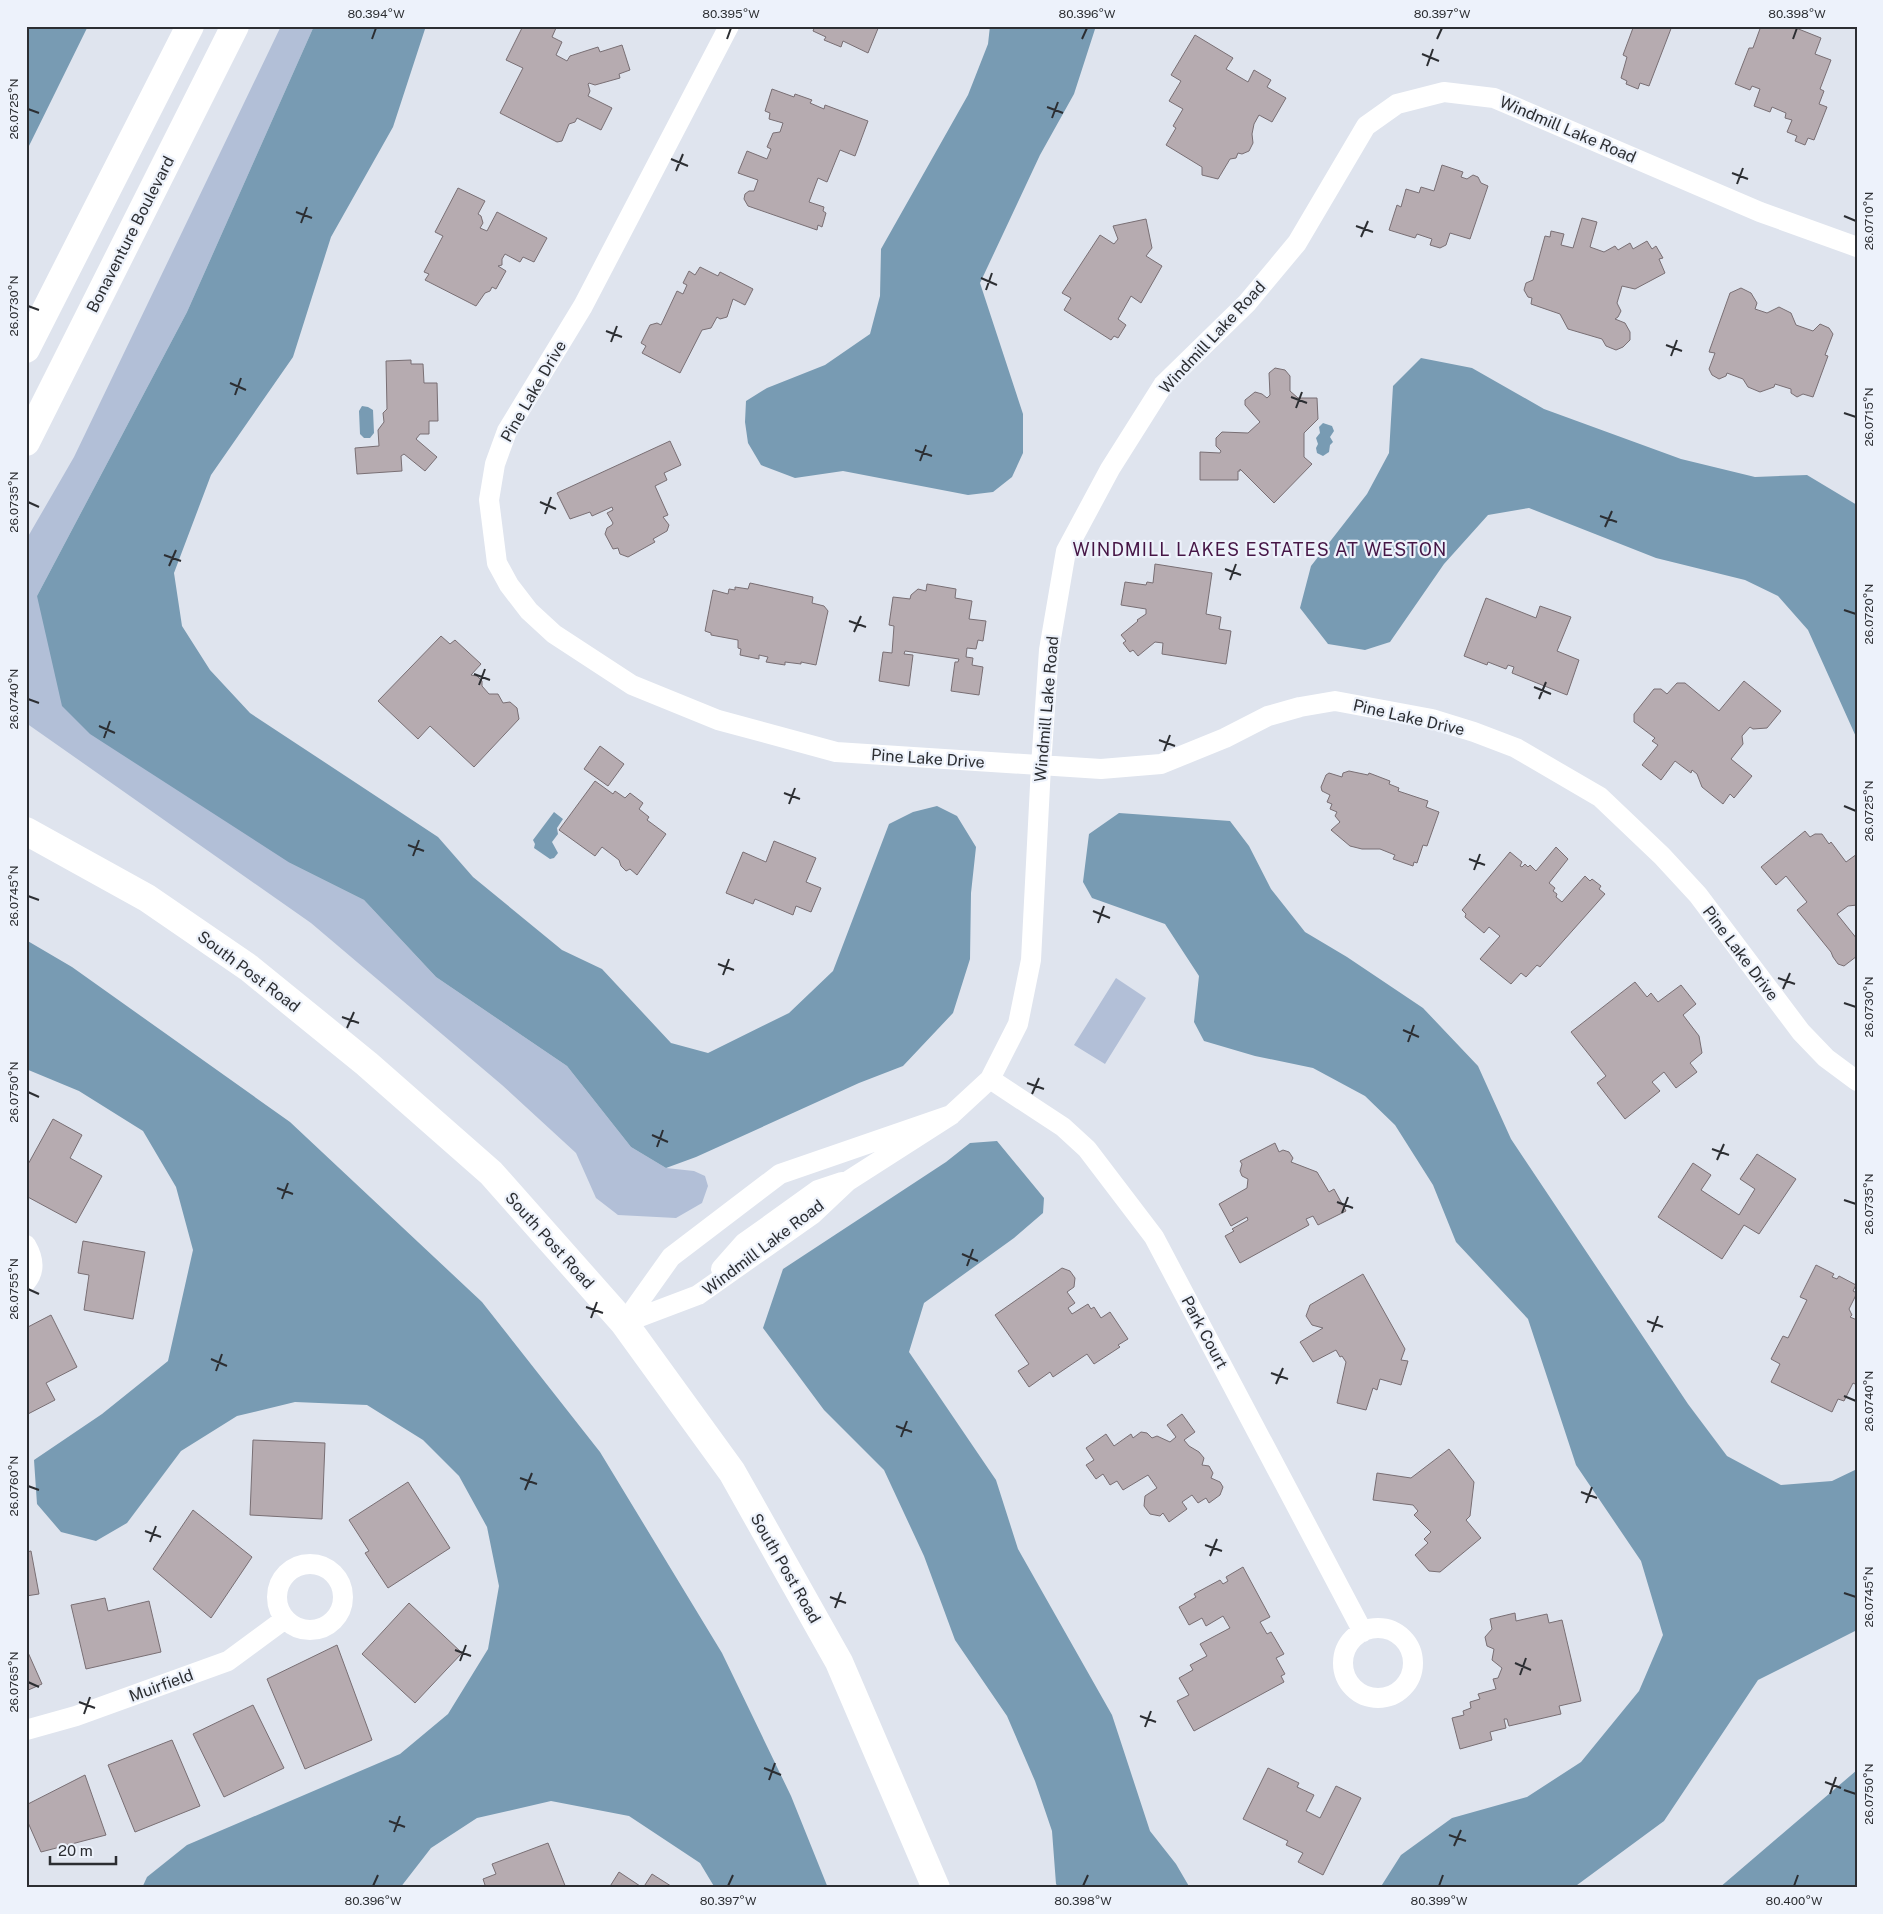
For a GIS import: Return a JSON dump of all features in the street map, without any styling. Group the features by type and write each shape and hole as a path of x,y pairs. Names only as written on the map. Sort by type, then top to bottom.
{"street":[{"path":"26,349 190,26"},
{"name":"Bonaventure Boulevard","path":"26,442 235,26"},
{"name":"Pine Lake Drive","path":"729,26 583,306 506,431 495,464 489,500 497,563 509,585 529,611 554,634 632,685 718,720 836,752 1100,769 1161,764 1225,738 1268,716 1300,707 1335,701 1432,719 1516,748 1600,797 1662,856 1698,895 1801,1032 1826,1058 1857,1082"},
{"name":"Windmill Lake Road","path":"624,1323 698,1295 812,1214 848,1181 951,1115 990,1079 1018,1024 1031,960 1040,766 1049,650 1066,551 1110,469 1163,385 1247,303 1297,243 1366,126 1397,104 1444,92 1494,98 1760,212 1857,247"},
{"name":"South Post Road","path":"26,831 163,908 249,968 367,1064 491,1173 624,1323 732,1472 839,1662 936,1888"},
{"name":"Park Court","path":"990,1079 1063,1126 1087,1149 1154,1237 1363,1632"},
{"name":"Windmill Lake Road","path":"624,1323 671,1257 780,1174 951,1115"},
{"path":"26,1245 32,1255 33,1266 30,1277 26,1282"},
{"name":"Muirfield","path":"26,1730 76,1716 228,1661 285,1619"}],"shaded area":[{"path":"26,26 88,26 26,152"},
{"path":"281,26 314,26 187,312 37,596 290,863 364,900 436,977 567,1066 631,1147 666,1168 694,1171 705,1176 708,1186 702,1203 676,1218 618,1215 596,1198 576,1153 502,1085 311,923 26,723 26,540 74,457"},
{"path":"314,26 426,26 393,127 331,237 293,357 211,475 174,573 182,626 210,670 250,713 438,837 473,877 562,950 602,969 671,1043 708,1053 789,1013 833,971 889,824 913,812 937,806 957,816 976,847 971,893 970,959 953,1013 903,1066 859,1083 696,1157 666,1168 631,1147 567,1066 436,977 364,900 290,863 90,734 62,706 37,596 187,312"},
{"path":"990,26 1096,26 1074,94 1040,155 980,283 1023,414 1023,453 1012,477 993,492 968,495 843,471 795,478 761,465 748,443 745,422 746,401 767,388 825,365 870,334 880,296 881,249 968,95 988,44"},
{"path":"1421,358 1472,368 1544,409 1681,459 1755,477 1807,475 1857,505 1857,739 1808,630 1778,596 1745,580 1656,558 1529,508 1488,515 1444,564 1390,642 1365,650 1328,644 1300,608 1311,566 1367,494 1389,453 1393,386"},
{"path":"362,406 373,410 374,433 370,438 364,438 360,434 359,411"},
{"path":"1323,423 1332,426 1334,431 1330,437 1333,442 1330,445 1329,452 1323,456 1317,453 1316,448 1318,444 1316,438 1320,433 1319,427"},
{"path":"554,812 563,819 557,828 558,834 552,842 558,853 554,858 550,859 534,848 533,840"},
{"path":"1119,813 1230,821 1249,846 1271,889 1305,932 1347,957 1423,1008 1478,1066 1511,1139 1688,1404 1727,1456 1781,1485 1832,1481 1857,1469 1857,1630 1758,1680 1664,1821 1573,1888 1380,1888 1401,1855 1452,1818 1527,1797 1581,1762 1639,1691 1663,1635 1641,1561 1576,1465 1528,1319 1456,1242 1433,1185 1395,1125 1365,1096 1313,1068 1255,1056 1204,1041 1194,1022 1199,976 1165,924 1092,898 1083,882 1089,834"},
{"path":"26,940 72,967 290,1122 482,1302 600,1452 722,1653 791,1796 828,1888 715,1888 700,1863 629,1816 551,1801 477,1818 431,1848 400,1888 142,1888 147,1877 187,1845 400,1754 448,1714 488,1649 499,1586 487,1527 459,1476 423,1440 367,1405 295,1402 237,1416 181,1451 127,1523 96,1541 61,1532 37,1504 34,1460 102,1414 168,1361 193,1250 176,1187 143,1131 79,1091 26,1069"},
{"path":"1116,978 1146,998 1105,1064 1074,1045"},
{"path":"997,1141 1044,1198 1043,1213 1014,1238 924,1303 909,1352 996,1480 1018,1549 1112,1715 1150,1831 1176,1864 1190,1888 1059,1888 1056,1884 1052,1831 1035,1781 1007,1716 955,1640 924,1556 884,1470 824,1410 763,1328 783,1269 946,1162 970,1143"},
{"path":"1857,1770 1857,1888 1719,1888"}],"building":[{"path":"523,26 552,26 556,28 552,37 562,42 556,55 567,61 570,56 598,47 600,52 622,45 630,70 619,74 620,78 595,85 588,84 590,91 588,96 612,108 601,130 577,118 575,122 569,124 562,141 557,142 500,113 523,68 506,60"},
{"path":"815,26 879,26 868,53 843,41 841,47 824,40 826,37 813,31"},
{"path":"1630,26 1672,26 1649,86 1640,83 1638,89 1626,84 1627,81 1621,78 1627,57 1623,55 1633,28"},
{"path":"1761,26 1791,26 1821,38 1815,54 1831,60 1820,89 1824,91 1819,104 1827,107 1814,140 1808,138 1805,145 1795,141 1797,136 1787,132 1792,120 1785,118 1786,113 1772,107 1770,112 1754,106 1760,89 1752,86 1750,90 1735,84 1749,48 1753,48"},
{"path":"1195,35 1233,58 1226,69 1248,82 1254,70 1271,80 1267,87 1286,98 1272,122 1259,115 1254,124 1253,143 1249,151 1242,154 1238,153 1236,158 1230,159 1218,179 1202,175 1202,167 1166,145 1176,128 1173,126 1183,109 1169,101 1181,81 1171,75"},
{"path":"772,89 794,97 795,94 812,100 810,103 824,109 825,105 868,121 855,156 840,150 827,182 818,178 809,202 824,207 823,211 826,213 822,227 818,225 817,230 748,206 744,199 745,194 749,191 754,191 758,180 738,173 747,151 767,159 771,149 767,147 773,133 780,132 783,123 769,119 770,113 765,111"},
{"path":"1442,165 1463,172 1461,177 1467,179 1473,175 1478,177 1481,183 1488,186 1470,239 1450,233 1446,245 1440,248 1430,245 1432,239 1417,234 1415,238 1389,230 1397,205 1401,207 1406,189 1419,193 1421,187 1434,191"},
{"path":"458,188 485,201 478,214 481,216 483,223 480,228 487,231 497,212 547,238 534,262 523,257 520,262 505,254 502,259 502,265 498,266 506,271 496,289 492,287 476,306 425,280 429,274 424,272 443,236 435,232"},
{"path":"1582,218 1597,222 1590,247 1604,252 1615,246 1618,250 1630,243 1633,249 1647,241 1652,249 1656,246 1663,258 1659,259 1665,273 1635,289 1622,286 1617,303 1621,311 1615,319 1625,323 1630,332 1630,340 1623,347 1616,350 1606,346 1602,339 1568,329 1560,314 1531,304 1532,298 1528,297 1524,290 1526,283 1533,280 1545,236 1550,237 1551,231 1564,234 1561,245 1573,248"},
{"path":"1146,219 1152,248 1146,256 1162,266 1141,303 1131,296 1118,319 1126,325 1118,338 1114,336 1111,340 1064,310 1071,298 1062,293 1100,235 1114,244 1118,239 1113,226"},
{"path":"700,267 718,276 720,272 753,289 745,305 733,299 727,317 720,319 717,317 711,328 702,330 680,373 642,353 646,346 641,343 650,325 657,323 661,325 677,291 683,294 687,285 683,283 689,271 695,275"},
{"path":"1741,288 1751,293 1757,303 1755,309 1767,313 1779,307 1791,313 1796,325 1813,331 1820,324 1829,328 1833,334 1825,355 1828,356 1813,397 1803,394 1797,397 1791,393 1791,389 1775,384 1774,387 1760,392 1748,387 1743,379 1727,373 1726,376 1719,379 1712,375 1709,369 1715,353 1709,352 1730,293"},
{"path":"411,360 411,364 423,364 424,383 437,383 438,421 429,421 429,434 420,434 416,439 437,457 425,471 404,454 401,456 402,471 357,474 355,448 379,446 378,430 384,422 383,413 387,409 386,361"},
{"path":"1275,368 1285,370 1290,376 1290,391 1298,398 1317,398 1318,419 1304,433 1304,457 1312,464 1274,503 1240,469 1238,471 1238,480 1200,480 1200,452 1220,453 1221,451 1216,446 1216,438 1222,432 1248,433 1260,422 1245,405 1245,400 1255,392 1267,398 1270,395 1269,373"},
{"path":"670,441 681,465 664,473 667,480 655,486 668,515 663,517 669,525 667,531 653,539 655,542 628,557 620,554 618,548 613,549 605,534 607,528 613,523 607,513 613,510 612,507 592,516 590,512 570,519 557,493"},
{"path":"1155,564 1212,573 1206,614 1221,617 1219,629 1231,631 1226,664 1162,654 1163,643 1155,642 1138,656 1133,650 1130,652 1123,643 1126,641 1121,635 1146,614 1146,609 1121,605 1125,582 1146,585 1147,582 1153,583"},
{"path":"750,583 813,597 812,603 824,606 828,611 816,665 801,662 801,664 785,662 785,665 766,662 768,657 759,655 759,659 740,655 741,649 738,648 738,640 711,635 711,633 705,631 713,590 728,594 729,589 735,590 735,587 748,589"},
{"path":"927,584 956,589 955,598 972,601 969,619 986,621 983,641 978,640 976,649 967,648 966,657 973,658 972,665 983,667 979,695 951,691 955,662 958,662 959,659 905,651 904,654 913,655 909,686 879,681 883,652 892,653 894,626 889,625 893,597 910,599 911,595 918,589 926,591"},
{"path":"1486,598 1536,618 1540,606 1571,617 1557,651 1579,660 1567,695 1512,673 1514,667 1508,665 1506,669 1488,662 1487,665 1464,656"},
{"path":"441,636 450,644 455,640 481,664 471,675 477,676 482,681 482,686 489,694 498,694 503,703 510,702 517,708 519,719 474,767 430,726 418,739 378,701"},
{"path":"1744,681 1781,711 1767,728 1753,729 1750,727 1742,736 1743,744 1731,759 1752,776 1734,798 1730,794 1723,804 1702,787 1697,774 1692,770 1691,773 1675,761 1661,780 1642,765 1658,745 1652,741 1655,738 1634,722 1634,714 1654,689 1661,689 1667,694 1677,683 1685,683 1719,711"},
{"path":"600,746 624,764 608,786 584,769"},
{"path":"1349,771 1368,775 1369,773 1390,781 1389,784 1399,788 1398,791 1428,801 1426,807 1439,812 1427,846 1423,845 1417,863 1414,862 1413,866 1393,859 1395,855 1380,849 1362,849 1350,846 1331,830 1340,822 1335,816 1337,812 1330,809 1332,804 1327,802 1330,795 1322,791 1321,787 1326,775 1329,773 1342,777 1343,773"},
{"path":"595,781 613,794 615,791 625,798 630,793 643,803 639,809 649,817 647,820 666,834 637,875 630,869 626,871 621,866 619,860 602,847 595,856 559,830"},
{"path":"1805,831 1810,837 1815,834 1822,834 1829,844 1831,842 1846,862 1857,854 1857,905 1848,906 1837,914 1857,939 1857,956 1844,966 1838,964 1831,952 1797,910 1807,902 1786,876 1776,885 1761,867"},
{"path":"774,841 816,858 806,882 821,888 811,912 796,906 793,915 755,899 753,904 726,893 743,852 766,862"},
{"path":"1556,847 1568,859 1549,883 1555,888 1553,891 1557,894 1556,897 1562,902 1585,876 1590,881 1592,879 1601,886 1599,889 1605,894 1540,967 1537,965 1526,977 1521,973 1511,984 1480,959 1500,936 1489,927 1484,933 1465,917 1466,914 1462,910 1510,852 1522,862 1520,866 1522,867 1525,864 1528,867 1530,865 1536,871"},
{"path":"1635,982 1647,997 1651,993 1658,1002 1681,985 1696,1004 1683,1015 1699,1036 1702,1053 1690,1063 1697,1072 1676,1088 1664,1072 1652,1082 1660,1091 1625,1119 1597,1083 1606,1076 1571,1032"},
{"path":"53,1119 82,1135 70,1158 102,1176 76,1223 26,1196 26,1168"},
{"path":"1275,1143 1279,1152 1283,1150 1289,1152 1293,1158 1291,1162 1317,1172 1329,1192 1334,1189 1346,1211 1318,1225 1313,1216 1306,1219 1309,1225 1240,1263 1225,1236 1234,1231 1232,1229 1248,1220 1247,1217 1231,1226 1219,1204 1247,1188 1248,1179 1242,1176 1240,1171 1242,1164 1240,1161"},
{"path":"1757,1154 1796,1179 1759,1234 1744,1225 1722,1259 1658,1217 1693,1163 1711,1175 1701,1190 1739,1215 1755,1189 1740,1179"},
{"path":"83,1241 145,1252 133,1319 84,1310 89,1275 78,1273"},
{"path":"1816,1265 1834,1274 1832,1277 1837,1279 1839,1276 1856,1285 1853,1291 1857,1293 1849,1309 1852,1315 1850,1317 1857,1320 1857,1385 1853,1383 1844,1401 1838,1399 1832,1412 1771,1382 1780,1364 1771,1359 1783,1336 1788,1338 1807,1300 1800,1297"},
{"path":"1062,1268 1070,1271 1075,1278 1074,1287 1067,1292 1075,1303 1068,1308 1072,1314 1088,1304 1091,1309 1094,1307 1101,1318 1110,1312 1128,1339 1118,1345 1120,1347 1094,1364 1087,1354 1053,1377 1050,1372 1029,1387 1018,1371 1029,1364 995,1315"},
{"path":"1363,1274 1405,1349 1401,1360 1408,1361 1401,1385 1380,1379 1377,1390 1373,1388 1366,1410 1337,1403 1346,1362 1342,1356 1340,1357 1336,1350 1313,1362 1300,1342 1323,1328 1312,1325 1306,1316 1310,1305"},
{"path":"51,1315 77,1367 46,1383 55,1400 26,1415 26,1328"},
{"path":"1182,1414 1195,1432 1184,1440 1204,1458 1202,1465 1209,1466 1213,1473 1211,1478 1220,1482 1223,1487 1220,1495 1209,1503 1206,1498 1198,1503 1192,1495 1182,1502 1187,1509 1169,1522 1163,1513 1160,1516 1150,1514 1144,1506 1145,1496 1157,1488 1148,1475 1123,1490 1117,1481 1110,1485 1103,1474 1096,1479 1086,1465 1094,1460 1086,1448 1106,1434 1114,1446 1131,1434 1133,1438 1141,1432 1147,1433 1152,1438 1157,1436 1170,1442 1176,1437 1167,1425"},
{"path":"253,1440 325,1443 322,1519 250,1515"},
{"path":"1449,1449 1474,1482 1470,1516 1466,1520 1481,1538 1440,1572 1429,1571 1415,1555 1428,1543 1424,1539 1431,1532 1414,1515 1418,1511 1413,1505 1373,1500 1377,1473 1411,1478"},
{"path":"408,1482 450,1548 388,1588 365,1553 369,1551 349,1520"},
{"path":"193,1510 252,1557 211,1618 153,1569"},
{"path":"31,1551 39,1594 26,1596 26,1552"},
{"path":"1243,1567 1270,1617 1260,1622 1267,1634 1271,1632 1284,1654 1276,1658 1285,1674 1281,1676 1284,1682 1194,1731 1177,1701 1189,1695 1179,1678 1193,1670 1190,1665 1207,1656 1200,1644 1230,1628 1223,1616 1206,1626 1202,1618 1189,1625 1179,1607 1196,1597 1194,1594 1220,1580 1223,1584 1228,1581 1226,1577"},
{"path":"105,1598 108,1611 149,1601 161,1652 86,1669 71,1605"},
{"path":"409,1603 462,1653 415,1703 362,1654"},
{"path":"1515,1613 1516,1621 1547,1614 1549,1623 1562,1620 1581,1701 1559,1706 1561,1714 1509,1726 1507,1719 1504,1719 1506,1728 1490,1732 1492,1740 1460,1749 1452,1718 1464,1715 1463,1711 1471,1708 1470,1702 1480,1699 1478,1694 1496,1689 1493,1679 1498,1678 1502,1668 1492,1660 1494,1649 1487,1646 1485,1637 1492,1629 1490,1619"},
{"path":"337,1645 372,1740 305,1769 267,1679"},
{"path":"26,1648 42,1684 26,1691"},
{"path":"253,1705 284,1768 224,1797 193,1734"},
{"path":"172,1740 200,1806 135,1832 108,1765"},
{"path":"1268,1768 1299,1783 1297,1787 1314,1795 1306,1811 1320,1818 1336,1786 1361,1798 1323,1875 1298,1862 1303,1853 1286,1845 1288,1841 1243,1819"},
{"path":"85,1775 106,1835 41,1852 26,1818 26,1805"},
{"path":"548,1843 566,1888 486,1888 483,1879 496,1874 492,1864"},
{"path":"619,1872 643,1888 609,1888"},
{"path":"652,1874 674,1888 643,1888"}],"district":[{"name":"WINDMILL LAKES ESTATES AT WESTON","path":"1260,550"}]}
